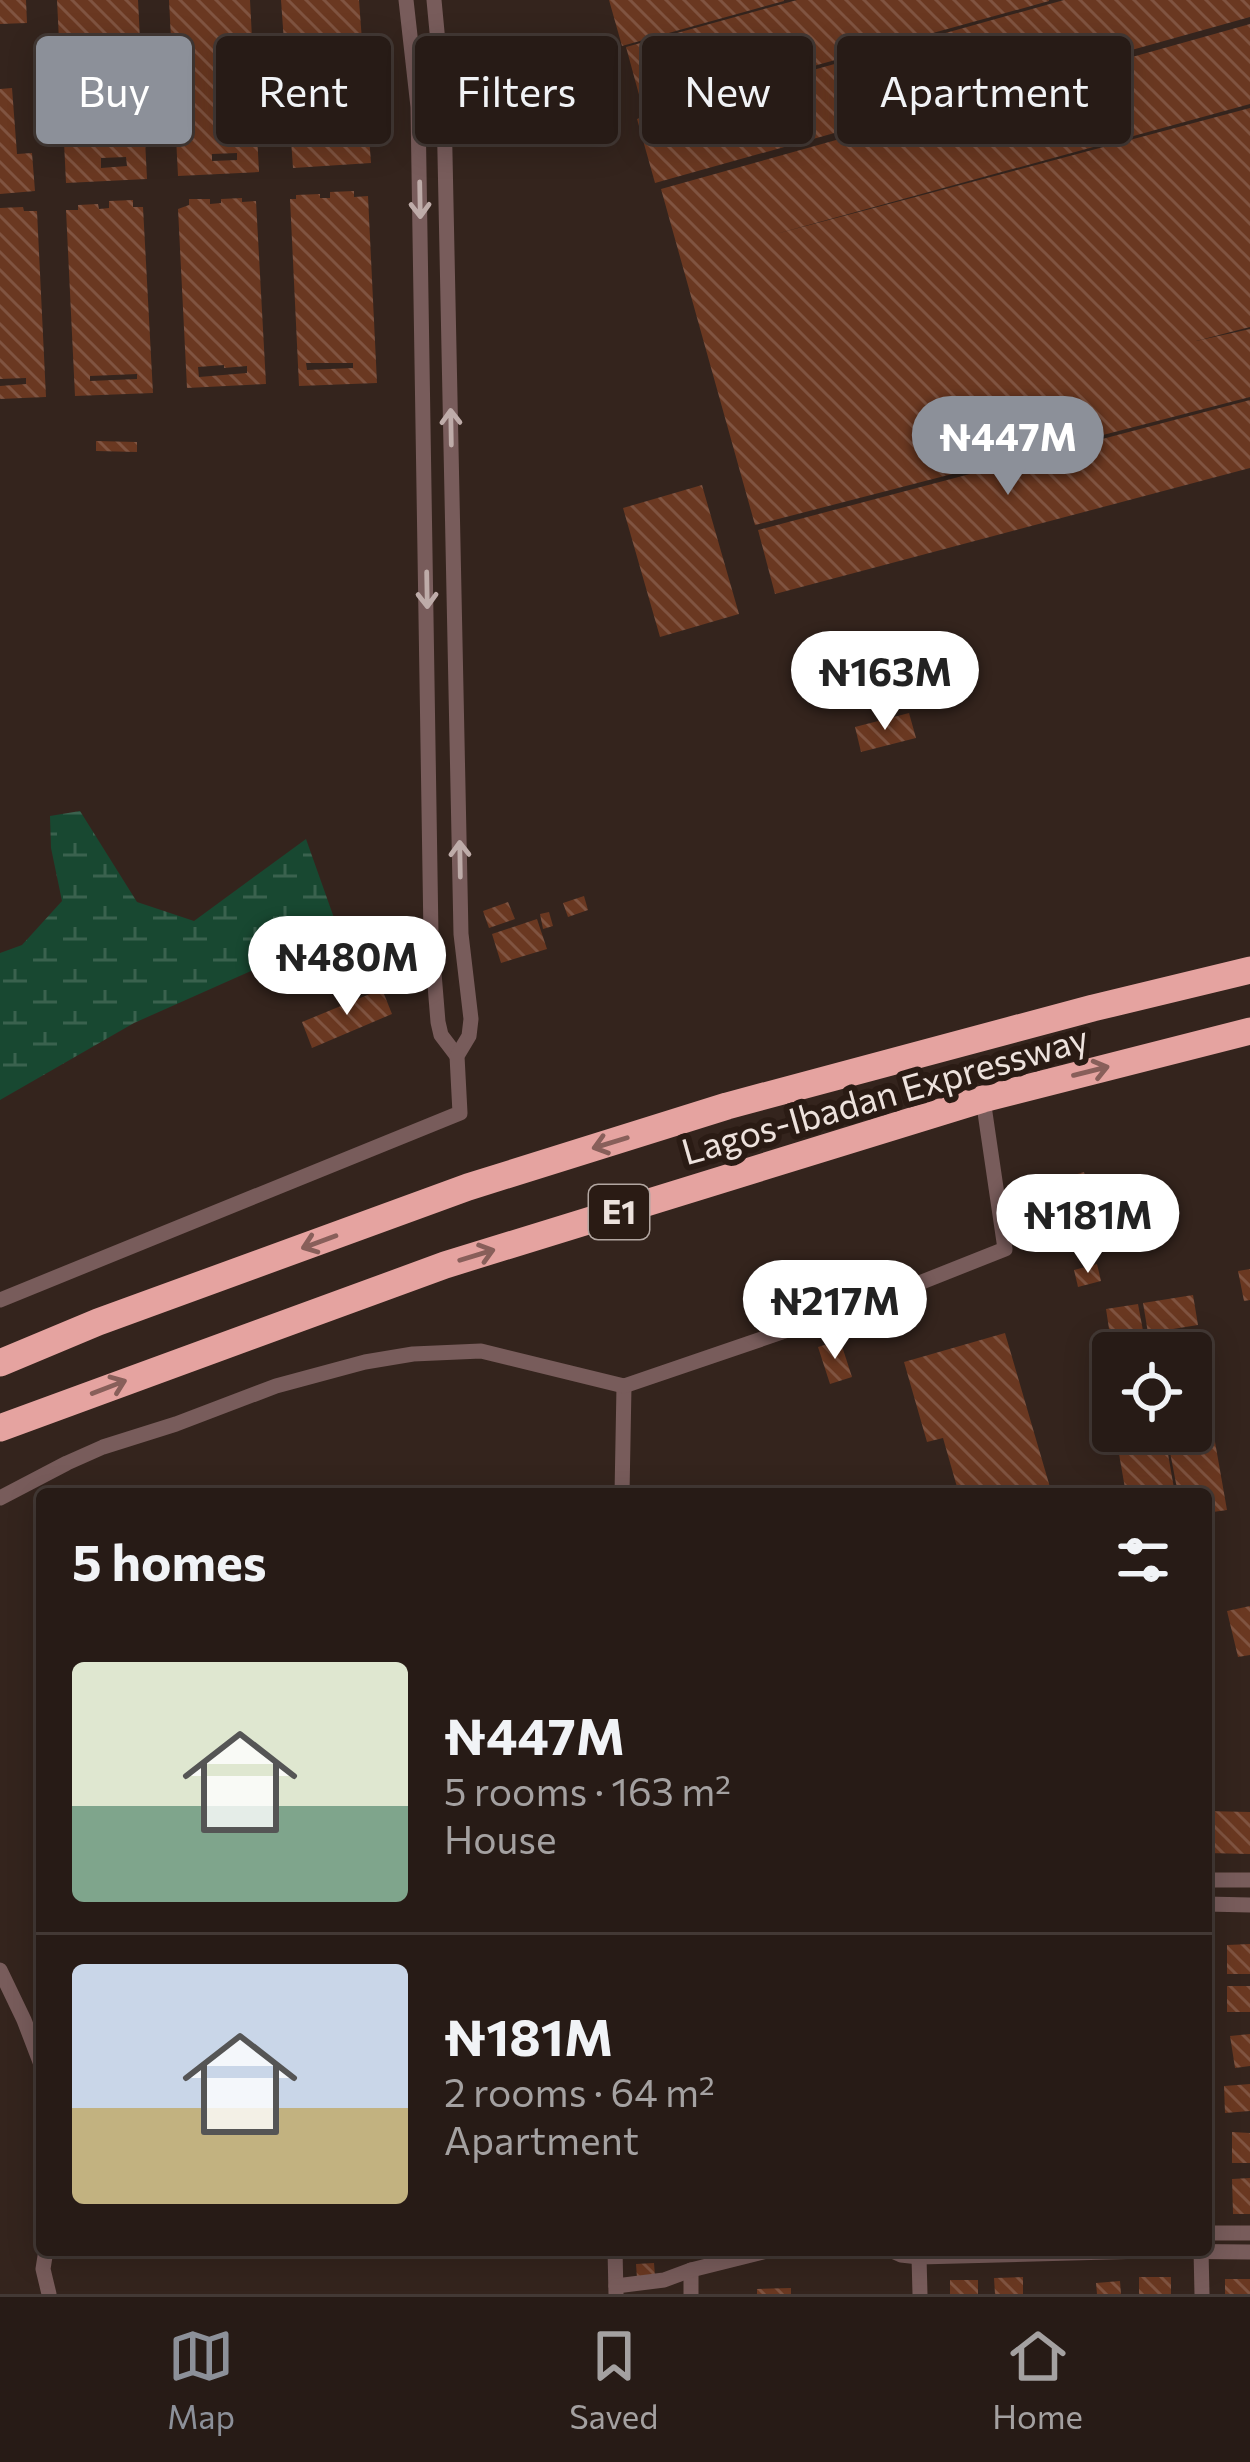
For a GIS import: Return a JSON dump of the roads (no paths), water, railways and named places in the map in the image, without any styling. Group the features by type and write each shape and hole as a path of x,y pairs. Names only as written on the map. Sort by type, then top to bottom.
{"highway":[{"name":"Lagos-Ibadan Expressway","path":"0,1363 98,1322 468,1187 727,1106 1250,970"},
{"name":"Lagos-Ibadan Expressway","path":"0,1428 445,1265 983,1099 1250,1031"}],"street":[{"path":"0,1300 460,1113 457,1056 441,1035 438,1022 431,936 418,107 406,0"},
{"path":"434,0 444,106 461,934 471,1019 470,1036 457,1056"},
{"path":"0,1498 103,1447 276,1386 364,1362 481,1351 624,1386 880,1299 1005,1249 983,1099"},
{"path":"622,1488 624,1386"},
{"path":"1212,1880 1250,1880"},
{"path":"1212,1904 1250,1905"},
{"path":"0,1970 36,2051"},
{"path":"1212,2233 1250,2233"},
{"path":"1212,2251 1250,2252"},
{"path":"45,2256 49,2294"},
{"path":"615,2256 616,2290 750,2256"},
{"path":"910,2256 966,2256"},
{"path":"1201,2256 1202,2294"},
{"path":"919,2257 920,2294"},
{"path":"691,2270 691,2294"}]}
